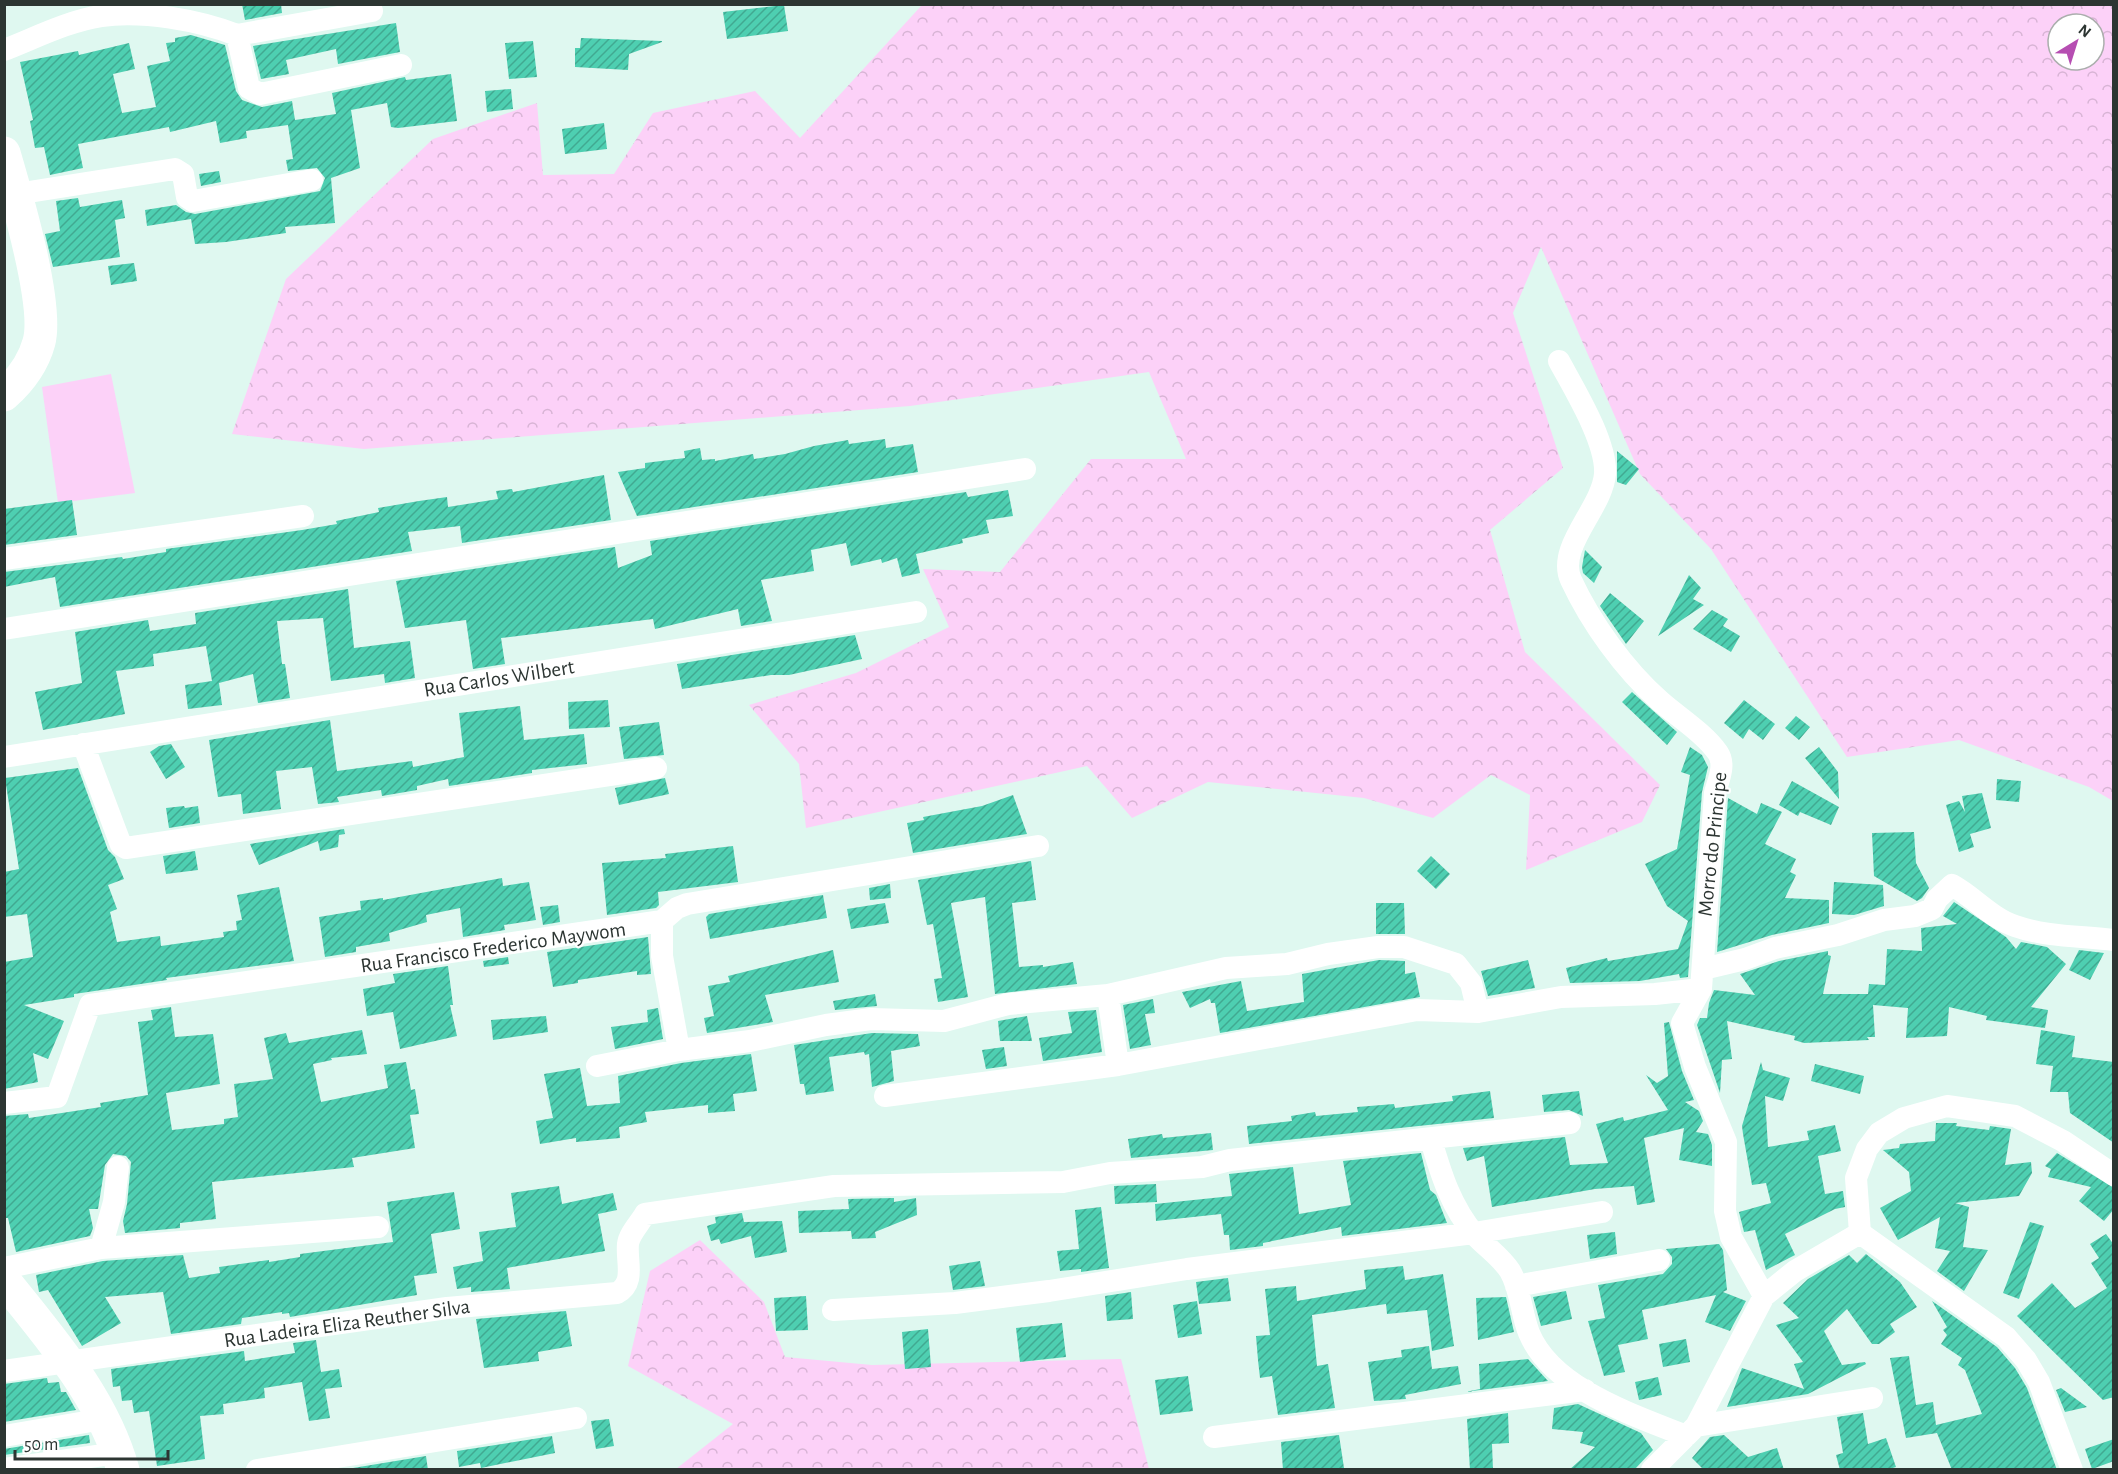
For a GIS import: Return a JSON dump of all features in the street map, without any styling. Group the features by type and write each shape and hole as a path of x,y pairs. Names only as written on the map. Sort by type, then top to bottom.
{"street":[{"path":"4,50 101,16 133,15 189,21 213,25 237,35 372,11"},
{"path":"237,35 249,88 260,94 401,65"},
{"path":"4,153 16,194 42,316 39,342 30,365 4,395"},
{"path":"16,194 176,169 183,174 187,197 193,201 312,180"},
{"name":"Morro do Principe","path":"1559,361 1588,415 1598,442 1605,473 1598,499 1569,553 1570,578 1625,664 1658,699 1719,754 1722,768 1715,793 1703,936 1702,979 1682,1023 1695,1067 1726,1142 1725,1211 1731,1238 1764,1296"},
{"path":"4,629 1025,469"},
{"path":"4,559 303,516"},
{"name":"Rua Carlos Wilbert","path":"4,757 916,612"},
{"path":"83,744 121,845 126,848 656,768"},
{"name":"Rua Francisco Frederico Maywom","path":"4,1103 57,1097 90,1005 662,921 677,908 687,904 1038,846"},
{"path":"885,1096 1119,1065 1417,1010 1478,1012 1561,997 1655,994 1702,979 1775,948 1838,935 1884,920 1915,915 1932,909 1937,899 1952,885 1966,893 1980,906 2014,926 2044,933 2114,940"},
{"path":"662,921 662,956 679,1050"},
{"path":"597,1066 679,1050 750,1041 826,1025 871,1019 944,1021 1034,1000 1108,995 1177,977 1226,968 1287,964 1347,951 1404,947 1456,964 1471,983 1478,1012"},
{"path":"1108,995 1119,1065"},
{"path":"1860,1233 1856,1178 1867,1149 1880,1133 1904,1118 1947,1106 2014,1116 2079,1151 2114,1175"},
{"path":"1570,1123 1431,1140 1453,1203 1474,1233 1510,1271 1529,1332 1546,1359 1585,1390 1613,1408 1691,1431 1872,1398"},
{"name":"Rua Ladeira Eliza Reuther Silva","path":"4,1371 447,1308 617,1293 625,1287 629,1276 628,1244 645,1214 834,1186 1063,1182 1110,1173 1202,1167 1230,1160 1431,1140"},
{"path":"101,1248 114,1202 118,1167"},
{"path":"833,1310 955,1303 1187,1269 1474,1233 1602,1212"},
{"path":"4,1268 101,1248 378,1227"},
{"path":"1667,1465 1691,1431 1764,1296 1795,1271 1860,1233"},
{"path":"1860,1233 2006,1337 2026,1360 2039,1382 2072,1470"},
{"path":"1516,1286 1659,1260"},
{"path":"4,1280 68,1362 103,1419 121,1461 4,1469"},
{"path":"1214,1437 1585,1390"},
{"path":"257,1470 576,1418"},
{"path":"4,1436 103,1419"}],"green space":[{"path":"922,5 2113,5 2113,801 2089,787 1959,740 1847,757 1711,549 1640,474 1541,247 1513,313 1563,468 1490,530 1525,652 1660,785 1642,822 1526,870 1530,795 1491,775 1433,818 1364,798 1208,782 1132,818 1087,766 806,828 799,764 749,705 856,673 949,627 923,569 1000,572 1091,459 1186,459 1149,372 910,406 364,449 232,434 286,279 433,139 537,103 543,175 614,174 653,113 755,91 800,138"},
{"path":"111,374 135,493 58,503 42,387"},
{"path":"700,1240 764,1302 785,1357 872,1365 1121,1359 1149,1469 676,1469 733,1424 628,1366 650,1271"}],"building":[{"path":"242,4 281,4 282,13 245,20"},
{"path":"784,5 788,31 727,39 723,12"},
{"path":"396,23 400,52 338,64 336,49 286,60 289,74 261,79 253,46"},
{"path":"191,35 225,45 236,91 242,100 262,107 292,101 295,120 336,114 332,93 405,77 406,80 451,74 457,121 398,128 391,127 387,103 351,110 360,168 331,178 335,223 285,227 286,233 226,242 195,244 191,219 147,226 145,210 176,205 186,212 195,214 320,191 325,178 317,168 288,171 286,160 293,159 288,125 246,131 247,138 220,143 216,121 170,132 169,127 78,144 83,168 50,175 44,147 35,148 30,121 33,120 20,62 78,51 79,55 129,43 135,69 113,74 122,113 156,107 147,66 170,61 166,43 175,42 175,38"},
{"path":"581,38 662,42 629,54 628,70 575,67 575,48 580,48"},
{"path":"533,41 537,77 509,79 505,43"},
{"path":"511,89 513,109 487,112 485,91"},
{"path":"604,123 607,149 565,154 562,129"},
{"path":"219,171 221,182 201,186 199,174"},
{"path":"78,198 80,207 122,200 125,218 115,220 120,257 53,267 45,234 60,231 56,201"},
{"path":"134,263 137,281 111,285 108,266"},
{"path":"885,439 886,448 913,444 918,472 637,516 618,472 645,468 645,463 685,458 684,451 700,448 702,460 715,459 715,461 753,454 754,459 848,440 849,444"},
{"path":"1617,451 1639,469 1626,485 1617,482"},
{"path":"604,475 611,520 462,543 460,526 408,532 412,551 60,607 55,577 4,587 4,572 122,557 123,559 166,552 166,549 302,530 337,524 336,521 379,512 378,508 419,501 447,497 448,507 498,499 496,491 512,489 513,492"},
{"path":"1008,490 1013,516 986,520 989,533 962,539 963,543 916,554 920,573 902,577 897,558 882,563 881,559 851,566 846,543 811,550 814,571 761,580 772,621 741,626 738,609 655,629 653,619 501,638 505,664 473,669 466,620 405,628 396,581 615,547 618,568 652,555 650,541 966,492 968,497"},
{"path":"72,500 77,535 4,545 4,509"},
{"path":"1585,550 1602,567 1594,583 1583,573"},
{"path":"1689,575 1701,588 1693,599 1704,605 1658,636"},
{"path":"348,589 354,648 410,641 415,678 385,683 384,674 331,681 323,618 277,621 282,664 285,664 290,698 258,703 253,674 219,683 222,705 188,709 185,685 212,681 206,646 153,654 154,666 116,671 125,714 43,730 35,692 82,683 75,632 148,620 150,631 196,624 195,613"},
{"path":"1610,593 1644,621 1626,644 1600,606"},
{"path":"1712,610 1728,619 1723,626 1740,636 1731,652 1693,629"},
{"path":"855,635 862,659 789,675 771,675 682,689 677,664"},
{"path":"1632,692 1677,732 1667,745 1622,702"},
{"path":"608,700 610,727 569,729 568,702"},
{"path":"1744,700 1775,724 1763,740 1749,729 1743,739 1724,723"},
{"path":"520,706 524,740 584,734 587,764 532,770 532,773 449,786 448,779 417,786 417,790 382,796 381,790 337,797 339,802 318,804 312,767 276,771 281,809 243,814 241,794 218,797 209,740 330,720 337,771 412,761 413,767 464,757 459,713"},
{"path":"1796,716 1810,727 1799,740 1785,728"},
{"path":"659,722 664,755 624,759 619,727"},
{"path":"171,744 185,767 166,779 150,752 159,746"},
{"path":"1690,747 1702,755 1708,767 1702,792 1688,977 1680,978 1679,974 1640,981 1570,983 1566,968 1607,958 1608,961 1678,949 1688,921 1667,906 1645,864 1677,849 1690,775 1681,772"},
{"path":"1819,747 1838,772 1839,799 1805,758"},
{"path":"78,768 108,850 115,857 124,879 108,885 117,909 110,912 117,942 160,936 161,946 224,937 223,932 237,930 236,921 242,920 237,895 279,887 294,961 166,978 167,980 74,994 74,997 24,1005 64,1021 48,1059 33,1053 38,1082 4,1089 4,962 33,957 27,914 4,917 4,872 19,869 5,778"},
{"path":"665,778 669,794 619,805 615,788"},
{"path":"1997,779 2021,781 2019,802 1996,800"},
{"path":"1792,781 1839,807 1831,825 1800,812 1798,816 1779,805"},
{"path":"1982,793 1991,828 1970,834 1974,847 1959,852 1946,805 1959,801 1965,812 1962,796"},
{"path":"1013,795 1027,834 913,853 907,823 924,820 923,817 982,806"},
{"path":"1728,798 1757,814 1761,803 1782,812 1765,844 1796,859 1790,872 1796,875 1785,898 1829,900 1829,923 1772,935 1717,952"},
{"path":"184,806 185,808 198,806 200,823 169,828 166,808"},
{"path":"344,829 345,834 339,835 338,847 320,851 318,841 259,865 250,844"},
{"path":"1914,832 1916,863 1929,888 1917,901 1874,876 1872,833"},
{"path":"733,846 738,882 658,892 659,905 656,908 607,915 602,863 666,858 665,854"},
{"path":"195,851 198,870 166,874 163,856"},
{"path":"1431,856 1450,874 1436,889 1417,871"},
{"path":"1031,861 1036,900 1012,903 1019,967 1043,965 1043,967 1073,962 1077,984 995,994 985,897 951,903 968,997 938,1002 934,979 942,978 933,924 927,925 918,880"},
{"path":"502,878 503,886 529,882 536,920 504,925 505,930 463,937 460,908 426,915 427,922 389,933 390,941 356,947 356,952 325,957 319,917 361,910 360,901 383,898 383,900"},
{"path":"1834,882 1883,885 1884,906 1854,915 1832,914"},
{"path":"890,884 891,898 870,900 869,888"},
{"path":"823,895 827,918 710,939 706,917 709,914"},
{"path":"1954,902 2006,937 2016,949 2021,942 2047,947 2066,964 2031,1007 2048,1010 2045,1028 1986,1020 1987,1016 1949,1007 1947,1036 1906,1038 1908,1008 1873,1005 1875,1037 1867,1037 1869,1040 1804,1043 1794,1040 1795,1036 1727,1021 1732,1059 1722,1060 1720,1093 1697,1025 1700,1018 1707,1018 1714,990 1755,995 1740,974 1779,961 1828,951 1828,955 1831,956 1823,994 1868,994 1869,984 1885,985 1887,949 1922,951 1921,928 1957,924 1943,916"},
{"path":"885,903 889,923 851,929 847,909"},
{"path":"1376,903 1404,903 1405,934 1376,934"},
{"path":"558,905 560,922 543,925 540,907"},
{"path":"648,937 651,974 637,975 637,971 578,980 578,983 553,987 547,952"},
{"path":"833,950 839,982 765,995 773,1022 707,1033 704,1018 714,1016 708,986 730,982 728,976"},
{"path":"2079,950 2104,953 2090,980 2069,970"},
{"path":"508,957 509,964 484,967 483,961"},
{"path":"1379,960 1405,961 1405,974 1415,972 1420,997 1220,1033 1215,1003 1211,1003 1210,999 1190,1008 1182,992 1241,981 1247,1011 1304,1002 1302,974"},
{"path":"1528,960 1535,988 1488,996 1481,971"},
{"path":"448,966 453,1005 450,1005 457,1036 400,1049 393,1012 367,1016 363,989 395,983 393,974"},
{"path":"875,994 877,1006 835,1010 833,1001"},
{"path":"1153,999 1155,1013 1145,1014 1151,1045 1130,1049 1123,1005"},
{"path":"171,1007 175,1037 213,1034 220,1084 166,1093 172,1130 224,1124 224,1119 238,1117 234,1084 273,1079 264,1038 286,1033 289,1043 362,1030 367,1054 331,1058 332,1060 313,1064 321,1102 388,1088 384,1065 406,1062 411,1090 415,1089 419,1114 410,1115 415,1148 352,1158 354,1167 212,1182 216,1219 180,1223 180,1228 125,1233 123,1221 131,1162 126,1156 113,1154 105,1165 98,1209 89,1209 93,1228 90,1236 16,1252 8,1218 4,1218 4,1116 28,1114 29,1118 101,1107 100,1103 148,1095 138,1022 153,1020 151,1010"},
{"path":"658,1008 663,1039 615,1049 611,1027 648,1022 647,1010"},
{"path":"1096,1010 1102,1052 1043,1061 1039,1038 1072,1033 1068,1012"},
{"path":"546,1016 548,1032 493,1040 491,1020"},
{"path":"1027,1016 1032,1041 1000,1041 998,1021"},
{"path":"1669,1022 1682,1071 1694,1100 1685,1102 1699,1111 1703,1121 1696,1132 1708,1134 1712,1145 1712,1166 1679,1160 1684,1128 1644,1138 1655,1202 1637,1205 1634,1186 1595,1189 1492,1207 1484,1156 1467,1161 1463,1148 1565,1137 1570,1165 1608,1163 1596,1124 1623,1117 1624,1121 1668,1110 1646,1075 1657,1083 1668,1076 1664,1023"},
{"path":"2041,1030 2075,1036 2072,1057 2114,1062 2114,1143 2070,1113 2068,1092 2050,1092 2053,1066 2036,1064"},
{"path":"872,1033 918,1034 920,1046 891,1051 894,1081 872,1087 869,1054 865,1055 864,1052 829,1057 834,1091 806,1095 804,1084 800,1084 794,1045"},
{"path":"1004,1047 1007,1066 986,1069 982,1050"},
{"path":"751,1054 757,1091 733,1094 735,1111 708,1113 708,1105 645,1112 647,1122 619,1127 620,1138 576,1142 576,1138 540,1144 536,1121 553,1118 544,1074 580,1068 587,1106 620,1103 618,1076 681,1063"},
{"path":"1761,1062 1763,1070 1790,1078 1783,1101 1765,1096 1768,1147 1809,1140 1807,1131 1835,1125 1841,1151 1818,1156 1825,1194 1843,1191 1845,1207 1835,1209 1785,1234 1795,1255 1766,1270 1755,1230 1744,1232 1739,1212 1771,1203 1766,1183 1752,1185 1742,1126"},
{"path":"1815,1064 1864,1076 1860,1094 1811,1081"},
{"path":"1490,1091 1494,1118 1249,1144 1247,1126 1292,1121 1291,1116 1315,1112 1316,1116 1358,1112 1357,1107 1394,1104 1395,1108 1453,1101 1452,1096"},
{"path":"1579,1091 1583,1116 1569,1110 1544,1112 1542,1095"},
{"path":"1936,1123 1957,1123 1956,1126 1989,1130 1990,1126 2011,1129 2005,1165 2031,1162 2032,1173 2019,1196 1955,1203 1969,1207 1963,1247 1988,1250 1964,1291 1937,1271 1950,1251 1935,1248 1940,1217 1898,1240 1880,1208 1911,1191 1909,1172 1883,1150 1899,1148 1900,1144 1935,1141"},
{"path":"1211,1133 1213,1150 1131,1158 1128,1139 1162,1134 1163,1138"},
{"path":"1421,1153 1430,1190 1436,1195 1447,1223 1342,1236 1341,1227 1263,1243 1263,1246 1230,1250 1229,1235 1224,1235 1221,1214 1156,1221 1155,1204 1232,1196 1229,1174 1293,1167 1299,1214 1351,1205 1343,1161"},
{"path":"2057,1153 2114,1188 2114,1209 2104,1221 2079,1201 2091,1187 2048,1177 2051,1169 2045,1166"},
{"path":"1156,1184 1157,1202 1115,1204 1114,1186"},
{"path":"559,1186 562,1204 613,1193 617,1210 598,1214 605,1251 507,1268 510,1289 471,1292 471,1287 457,1289 453,1267 483,1261 479,1232 516,1227 511,1193"},
{"path":"454,1192 460,1229 431,1234 437,1273 414,1276 417,1295 290,1317 289,1313 282,1314 282,1312 242,1318 241,1324 171,1334 163,1292 105,1297 121,1323 82,1346 48,1290 39,1292 36,1275 103,1261 183,1255 189,1278 220,1273 219,1267 269,1260 269,1262 300,1257 300,1254 393,1242 387,1202"},
{"path":"894,1198 894,1202 916,1198 917,1215 875,1232 876,1238 852,1239 851,1231 799,1233 798,1211 849,1209 848,1199"},
{"path":"1101,1207 1109,1268 1081,1272 1081,1269 1060,1271 1057,1251 1079,1249 1075,1210"},
{"path":"742,1213 744,1222 782,1221 787,1252 755,1258 751,1236 721,1244 719,1239 711,1241 707,1226 716,1223 715,1217"},
{"path":"2030,1222 2044,1226 2019,1299 2003,1293"},
{"path":"1615,1232 1617,1254 1590,1259 1587,1235"},
{"path":"2106,1234 2114,1245 2114,1397 2103,1400 2017,1316 2052,1283 2075,1308 2107,1288 2091,1263 2099,1258 2090,1244"},
{"path":"1719,1244 1723,1250 1727,1290 1723,1292 1746,1301 1730,1331 1705,1322 1716,1295 1642,1310 1648,1339 1618,1345 1625,1372 1604,1376 1588,1321 1605,1318 1598,1285 1663,1274 1672,1264 1672,1257 1666,1249"},
{"path":"1866,1254 1900,1282 1917,1307 1890,1324 1895,1332 1879,1344 1872,1344 1847,1309 1824,1331 1842,1365 1865,1362 1866,1364 1808,1394 1727,1407 1742,1368 1804,1389 1794,1364 1803,1362 1776,1325 1799,1318 1783,1303 1808,1279 1849,1255 1857,1263"},
{"path":"980,1261 985,1286 953,1290 949,1266"},
{"path":"1403,1266 1405,1280 1443,1274 1454,1346 1432,1351 1427,1310 1387,1314 1386,1304 1312,1315 1317,1366 1328,1364 1335,1408 1278,1415 1272,1376 1260,1378 1258,1360 1256,1336 1270,1335 1265,1289 1296,1286 1297,1301 1366,1289 1364,1270"},
{"path":"1228,1278 1231,1301 1199,1304 1196,1282"},
{"path":"1566,1291 1572,1319 1541,1326 1533,1297"},
{"path":"1131,1292 1133,1319 1107,1321 1105,1296"},
{"path":"806,1296 808,1330 776,1331 774,1298"},
{"path":"1506,1297 1514,1332 1478,1340 1476,1298"},
{"path":"1197,1301 1202,1334 1178,1338 1173,1305"},
{"path":"1932,1301 1997,1347 2015,1368 2027,1388 2057,1470 1952,1470 1937,1433 1906,1438 1890,1358 1909,1356 1916,1405 1933,1402 1936,1425 1982,1414 1965,1370 1958,1365 1962,1358 1941,1344 1947,1335 1943,1330 1947,1327"},
{"path":"566,1311 572,1346 538,1352 539,1361 484,1368 476,1319"},
{"path":"1062,1323 1066,1357 1020,1362 1016,1328"},
{"path":"928,1329 931,1367 905,1369 902,1332"},
{"path":"1686,1339 1690,1362 1663,1367 1659,1344"},
{"path":"316,1340 321,1372 339,1369 342,1387 325,1389 330,1418 309,1421 302,1382 264,1388 265,1398 223,1404 224,1414 200,1416 205,1459 157,1466 149,1411 134,1413 132,1400 122,1401 120,1386 113,1387 111,1369 244,1351 245,1361 295,1353 293,1343"},
{"path":"1429,1346 1432,1369 1458,1366 1461,1384 1405,1395 1406,1399 1374,1401 1368,1362 1402,1357 1401,1350"},
{"path":"1528,1359 1548,1381 1465,1392 1480,1389 1479,1364"},
{"path":"1188,1376 1193,1411 1160,1415 1155,1380"},
{"path":"1658,1377 1662,1395 1639,1400 1635,1382"},
{"path":"47,1378 48,1383 59,1382 61,1392 66,1392 76,1410 4,1422 4,1384"},
{"path":"2061,1388 2087,1407 2065,1412 2056,1390"},
{"path":"1578,1404 1641,1433 1653,1450 1634,1470 1569,1470 1595,1447 1580,1443 1583,1432 1552,1429 1554,1408"},
{"path":"1508,1413 1509,1443 1492,1444 1493,1470 1470,1470 1467,1419"},
{"path":"1863,1413 1868,1444 1886,1438 1896,1467 1886,1470 1840,1470 1836,1455 1843,1453 1837,1417"},
{"path":"609,1419 614,1446 596,1449 591,1421"},
{"path":"89,1435 90,1443 4,1455 4,1449"},
{"path":"1339,1435 1344,1468 1283,1470 1281,1442"},
{"path":"1724,1435 1748,1457 1777,1448 1784,1470 1704,1470 1692,1458 1710,1437"},
{"path":"552,1436 555,1453 481,1468 480,1463 459,1467 457,1451"},
{"path":"2114,1439 2114,1461 2092,1469 2085,1449"},
{"path":"426,1456 428,1470 354,1470 353,1468"}]}
